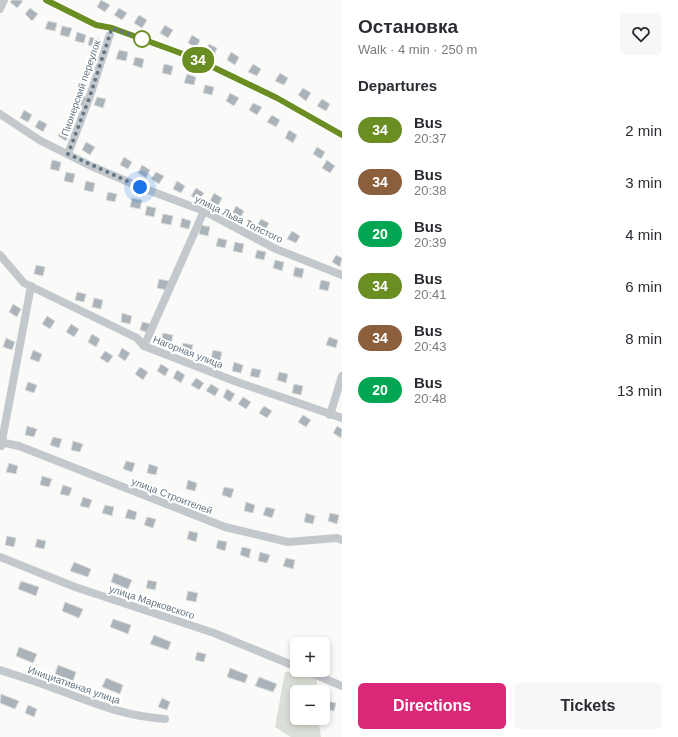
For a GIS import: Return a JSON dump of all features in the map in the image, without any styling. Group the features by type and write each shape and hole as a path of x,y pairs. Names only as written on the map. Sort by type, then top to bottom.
{"street":[{"path":"0,9 4,0"},
{"path":"46,0 96,25 112,28 194,58 277,98 342,135"},
{"name":"Пионерский переулок","path":"68,154 90,96 112,28"},
{"name":"улица Льва Толстого","path":"2,118 41,141 68,154 140,187 204,211 276,249 342,276"},
{"path":"144,346 204,211"},
{"name":"Нагорная улица","path":"0,255 24,283 137,338 144,346 237,382 342,418"},
{"path":"1,444 31,286"},
{"path":"330,415 342,376"},
{"name":"улица Строителей","path":"1,444 19,446 225,527 288,542 337,538 342,540"},
{"name":"улица Марковского","path":"0,557 74,587 214,633 290,664"},
{"name":"Инициативная улица","path":"0,670 53,688 98,706 142,717 165,719"},
{"path":"321,677 342,686"}],"shaded area":[{"path":"285,672 290,672 290,677 317,677 317,685 290,685 290,725 319,725 321,737 291,737 275,727"}],"building":[{"path":"12,0 23,1 17,8 10,2"},
{"path":"101,0 110,5 105,12 97,7"},
{"path":"30,8 38,14 32,21 25,14"},
{"path":"119,8 127,13 122,20 114,15"},
{"path":"139,15 147,20 142,28 134,23"},
{"path":"48,21 57,23 55,31 45,29"},
{"path":"165,25 173,30 168,38 160,33"},
{"path":"62,26 72,28 69,37 60,35"},
{"path":"77,32 86,35 84,43 75,41"},
{"path":"192,35 200,40 196,48 188,43"},
{"path":"90,37 99,39 97,48 88,45"},
{"path":"209,44 217,48 214,56 205,52"},
{"path":"119,50 128,52 126,61 116,59"},
{"path":"231,52 239,57 235,65 227,60"},
{"path":"135,57 144,59 142,68 133,65"},
{"path":"164,64 173,66 171,75 162,73"},
{"path":"253,64 261,69 257,76 248,72"},
{"path":"280,73 288,78 284,85 275,81"},
{"path":"187,74 196,77 194,85 184,83"},
{"path":"205,85 214,87 212,95 203,93"},
{"path":"303,88 311,93 306,101 298,95"},
{"path":"230,93 239,98 234,106 226,101"},
{"path":"77,94 86,97 83,106 74,103"},
{"path":"97,97 106,99 103,108 94,105"},
{"path":"322,99 330,104 326,111 317,106"},
{"path":"253,103 262,107 257,115 249,110"},
{"path":"24,110 32,115 28,122 20,118"},
{"path":"272,115 280,120 276,127 267,122"},
{"path":"39,120 47,124 43,132 35,127"},
{"path":"62,129 70,133 66,141 58,136"},
{"path":"289,130 297,135 293,143 285,138"},
{"path":"86,142 95,147 90,155 82,150"},
{"path":"317,147 325,152 321,159 313,154"},
{"path":"124,157 132,162 128,169 120,165"},
{"path":"52,160 61,162 59,171 50,169"},
{"path":"327,160 335,166 330,173 322,168"},
{"path":"142,165 150,170 146,178 138,173"},
{"path":"66,172 75,174 73,183 64,181"},
{"path":"156,172 164,176 159,184 151,179"},
{"path":"86,181 95,183 93,192 84,190"},
{"path":"177,181 185,186 181,193 173,189"},
{"path":"196,188 204,193 199,200 191,196"},
{"path":"108,192 117,194 115,202 106,200"},
{"path":"214,193 222,198 218,206 210,201"},
{"path":"132,198 142,200 140,209 130,207"},
{"path":"147,206 156,208 154,217 145,215"},
{"path":"236,206 244,211 240,219 232,214"},
{"path":"163,214 173,216 171,225 161,223"},
{"path":"182,218 191,221 189,229 180,227"},
{"path":"261,219 269,223 265,231 257,226"},
{"path":"201,225 210,227 208,236 199,234"},
{"path":"292,231 300,236 296,243 287,239"},
{"path":"218,238 227,240 225,248 216,246"},
{"path":"235,242 244,244 242,253 233,251"},
{"path":"257,250 266,252 264,260 255,258"},
{"path":"336,255 342,258 340,267 332,262"},
{"path":"275,260 284,262 282,271 273,268"},
{"path":"36,265 45,267 43,276 34,274"},
{"path":"295,267 304,269 302,278 293,276"},
{"path":"159,279 169,281 167,290 157,288"},
{"path":"321,280 330,282 328,291 319,289"},
{"path":"77,292 86,294 84,302 75,300"},
{"path":"94,298 103,300 101,309 92,307"},
{"path":"13,304 21,309 17,317 9,312"},
{"path":"122,313 132,316 130,324 121,322"},
{"path":"47,316 55,321 50,329 42,324"},
{"path":"142,322 151,324 149,333 140,330"},
{"path":"71,324 79,329 74,337 66,332"},
{"path":"163,333 173,335 171,344 161,341"},
{"path":"92,334 100,339 96,347 88,342"},
{"path":"329,337 338,340 336,348 326,345"},
{"path":"6,338 15,342 12,350 3,347"},
{"path":"183,343 193,345 191,353 181,351"},
{"path":"122,348 130,353 125,361 118,356"},
{"path":"33,350 42,354 39,362 30,359"},
{"path":"213,350 222,352 220,361 211,359"},
{"path":"105,351 113,356 108,363 100,358"},
{"path":"234,362 243,365 241,373 232,371"},
{"path":"161,364 169,369 165,376 157,371"},
{"path":"140,367 148,372 143,380 135,374"},
{"path":"252,368 261,370 259,378 250,376"},
{"path":"177,370 185,375 181,383 173,378"},
{"path":"279,372 288,374 286,383 277,380"},
{"path":"196,378 204,383 199,390 191,385"},
{"path":"28,382 37,385 34,393 25,390"},
{"path":"211,384 219,389 215,396 206,391"},
{"path":"294,384 303,386 301,395 292,393"},
{"path":"227,389 235,394 230,402 223,397"},
{"path":"243,397 251,402 246,409 238,404"},
{"path":"264,406 272,411 267,418 259,413"},
{"path":"303,415 311,420 306,427 298,422"},
{"path":"27,426 37,429 34,437 25,435"},
{"path":"337,426 342,429 341,438 333,433"},
{"path":"53,437 62,439 59,448 50,445"},
{"path":"73,441 83,444 80,452 71,450"},
{"path":"126,461 135,463 132,472 123,469"},
{"path":"9,463 18,466 16,474 6,472"},
{"path":"149,464 158,467 156,475 147,473"},
{"path":"42,476 52,479 49,487 40,485"},
{"path":"188,480 197,483 195,491 186,489"},
{"path":"63,485 72,488 69,496 60,494"},
{"path":"224,487 234,489 231,498 222,495"},
{"path":"83,497 92,500 89,508 80,506"},
{"path":"246,502 255,505 253,513 244,511"},
{"path":"105,505 114,507 112,516 102,513"},
{"path":"266,507 275,509 272,518 263,515"},
{"path":"128,509 137,512 135,520 125,518"},
{"path":"306,513 315,516 313,524 304,522"},
{"path":"330,513 339,515 337,524 328,521"},
{"path":"147,517 156,519 153,528 144,525"},
{"path":"189,531 198,533 196,542 187,539"},
{"path":"7,536 16,538 14,547 5,545"},
{"path":"37,539 46,541 44,549 35,547"},
{"path":"218,540 227,542 225,551 216,548"},
{"path":"242,547 251,549 249,558 240,555"},
{"path":"260,552 270,555 267,563 258,561"},
{"path":"286,558 295,560 293,569 283,566"},
{"path":"74,562 91,569 88,577 70,571"},
{"path":"114,573 132,580 128,589 111,582"},
{"path":"148,580 157,582 155,590 146,588"},
{"path":"21,581 39,587 36,596 18,589"},
{"path":"188,591 198,593 196,602 186,600"},
{"path":"65,602 83,609 79,618 62,611"},
{"path":"113,619 131,625 128,634 110,627"},
{"path":"154,635 171,642 168,650 150,644"},
{"path":"19,647 37,654 33,663 16,656"},
{"path":"197,652 206,654 204,662 195,660"},
{"path":"58,665 76,672 73,681 55,674"},
{"path":"230,668 248,675 245,683 227,677"},
{"path":"259,677 277,684 273,692 255,686"},
{"path":"106,678 123,685 120,694 102,687"},
{"path":"1,694 19,701 15,709 0,703"},
{"path":"162,698 170,702 167,710 158,707"},
{"path":"330,702 336,703 334,711 330,710"},
{"path":"28,705 37,709 34,717 25,713"}],"bus line":[{"name":"34","path":"46,0 96,25 112,28 194,58 277,98 342,135"}],"route":[{"path":"140,187 91,166 68,154 90,96 112,28 142,39"}]}
